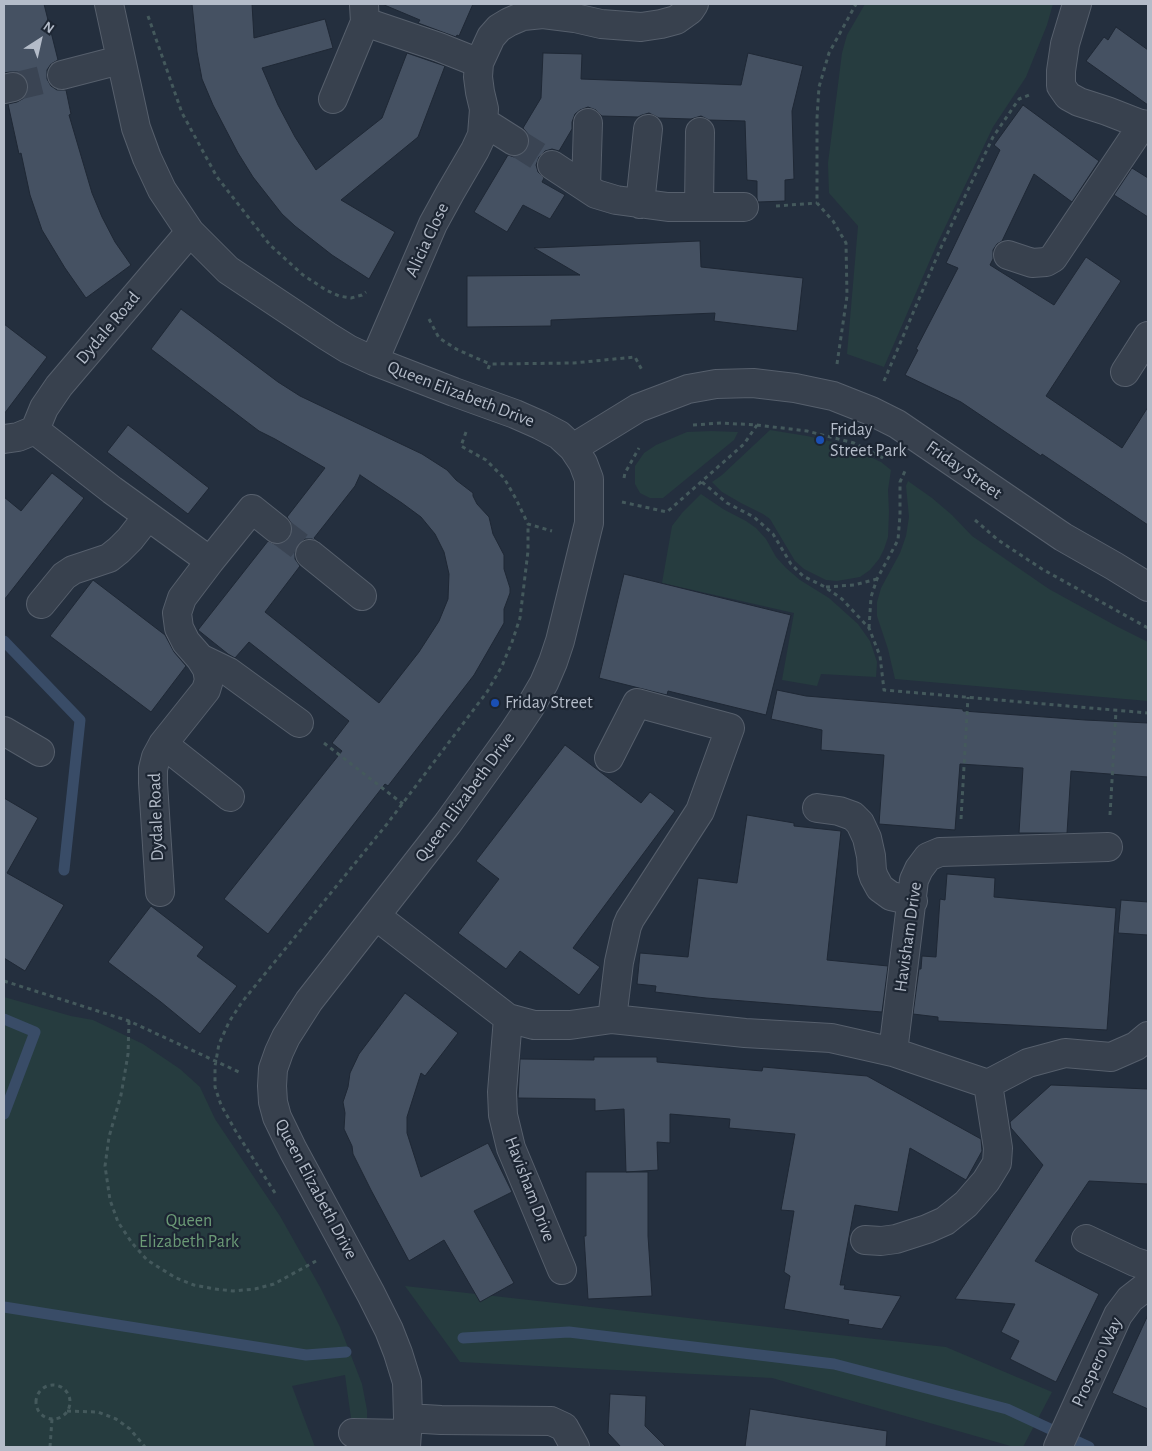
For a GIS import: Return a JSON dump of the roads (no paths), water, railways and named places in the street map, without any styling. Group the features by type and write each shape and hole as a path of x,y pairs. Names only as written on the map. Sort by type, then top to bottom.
{"street":[{"name":"Queen Elizabeth Drive","path":"109,4 136,128 147,158 162,190 190,232 228,270 348,349 374,361 540,425 559,435 573,448 583,463 589,479 589,523 553,662 544,683 512,734 448,823 294,1022 279,1052 274,1069 272,1086 273,1102 277,1117 292,1150 382,1315 398,1353 407,1382 407,1433"},
{"name":"Alicia Close","path":"374,361 434,224 482,135 484,109 478,77 480,63 491,37 499,28 506,13 523,16 543,14 601,24 641,28 676,20 690,10 694,4"},
{"path":"1008,255 1032,263 1046,262 1053,258 1145,125 1079,102 1068,96 1061,86 1065,44 1077,4"},
{"path":"333,99 365,13 439,47 480,63"},
{"path":"62,74 120,60"},
{"path":"484,122 514,142"},
{"path":"586,187 588,123"},
{"path":"640,204 648,129"},
{"path":"699,207 700,132"},
{"path":"552,165 596,194 609,198 668,207 744,207"},
{"name":"Dydale Road","path":"36,430 44,408 59,386 190,232"},
{"path":"1125,372 1148,336"},
{"name":"Friday Street","path":"573,448 638,408 688,389 716,384 752,383 796,388 833,396 897,424 1063,537 1148,587"},
{"path":"4,439 18,437 36,430 112,490 210,562"},
{"name":"Dydale Road","path":"160,892 153,769 156,757 163,744 206,690 209,680 207,669 186,642 180,628 177,613 182,598 252,509 277,529"},
{"path":"41,604 64,576 73,570 109,558 119,550 148,516"},
{"path":"310,554 362,596"},
{"path":"200,658 229,672 299,723"},
{"path":"609,758 637,703 730,728 700,812 627,926 619,962 612,1019"},
{"path":"4,731 40,752"},
{"name":"Dydale Road","path":"163,744 230,797"},
{"path":"817,808 839,811 853,816 860,823 867,838 872,871 880,888 891,896 913,901"},
{"name":"Havisham Drive","path":"893,1052 913,901 914,880 928,857 940,852 1108,847"},
{"path":"376,916 508,1018 534,1025 570,1025 612,1019 745,1033 831,1038 893,1052 988,1084 1028,1063 1066,1053 1111,1057 1136,1046 1148,1036"},
{"name":"Havisham Drive","path":"508,1018 502,1092 503,1115 511,1148 562,1270"},
{"path":"865,1240 896,1239 945,1222 966,1204 986,1181 996,1163 998,1148 988,1084"},
{"path":"1086,1239 1135,1262 1148,1266"},
{"name":"Prospero Way","path":"1058,1447 1118,1315 1130,1299 1148,1285"},
{"path":"352,1433 407,1433 441,1420 551,1421 564,1427 575,1447"}],"waterway":[{"path":"4,641 80,720 64,870"},
{"path":"4,1019 35,1032 4,1114"},
{"path":"4,1307 306,1355 346,1352"},
{"path":"463,1338 569,1332 834,1364 1007,1409 1089,1447"}],"tunnel":[{"path":"13,87 62,75"},
{"path":"514,141 552,165"},
{"path":"277,529 310,554"}],"place":[{"name":"Friday Street Park","path":"820,440"},
{"name":"Friday Street","path":"495,703"}],"park label":[{"name":"Queen Elizabeth Park","path":"189,1231"}]}
